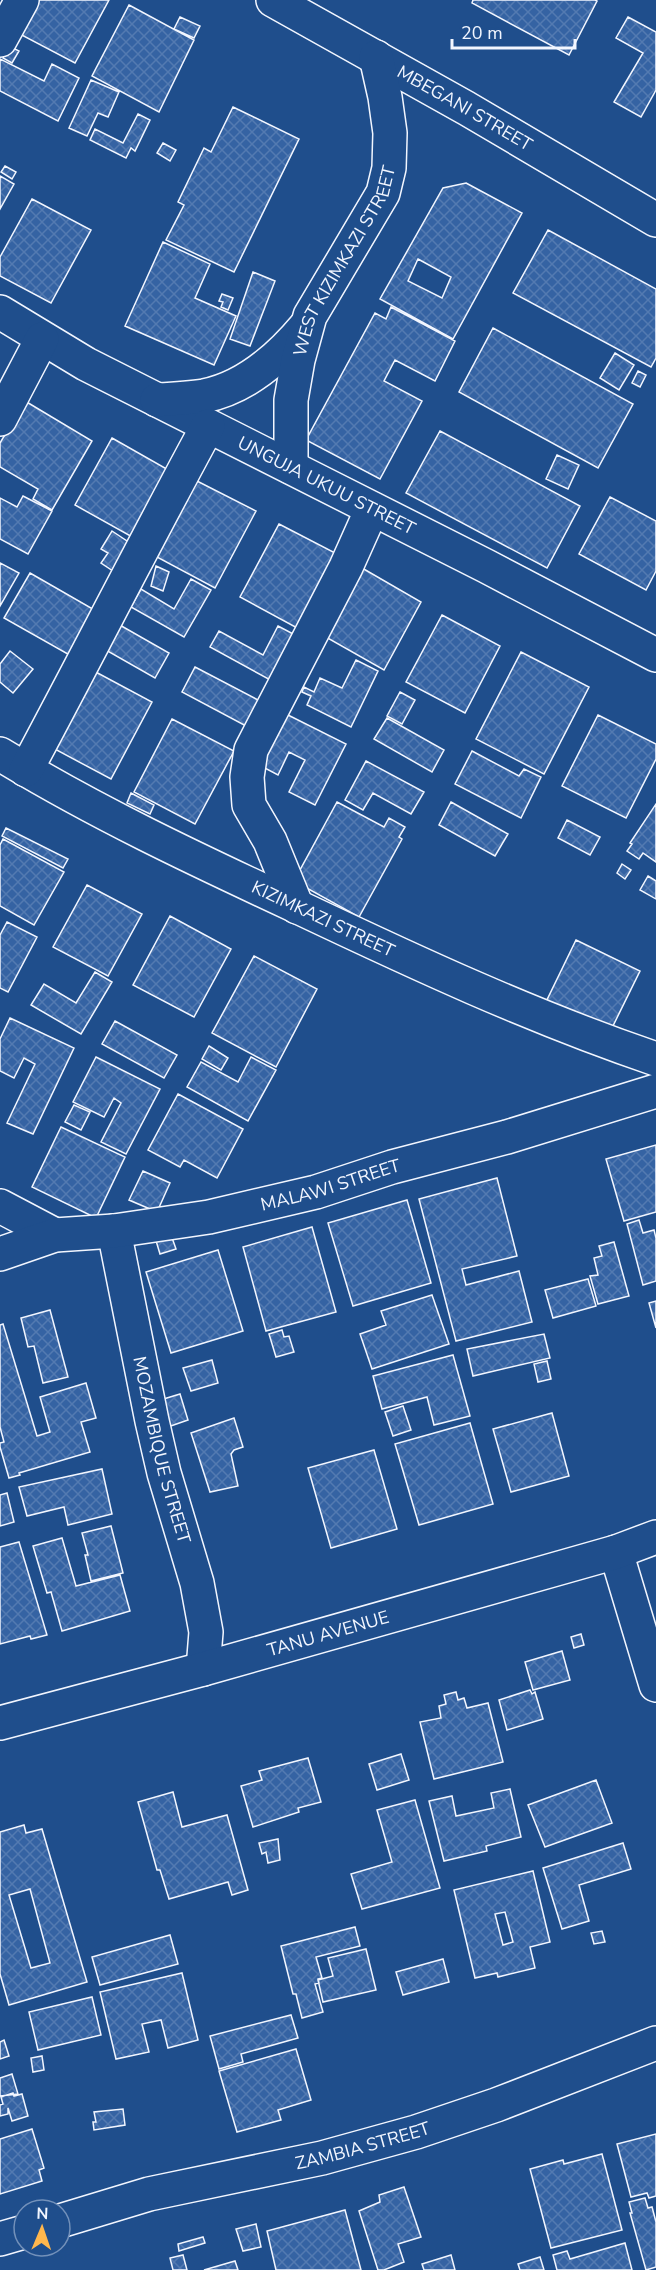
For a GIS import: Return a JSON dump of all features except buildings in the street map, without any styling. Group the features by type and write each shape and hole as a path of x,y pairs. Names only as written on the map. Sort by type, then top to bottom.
{"street":[{"path":"0,40 22,0"},
{"name":"MBEGANI STREET","path":"273,0 376,57 656,220"},
{"name":"WEST KIZIMKAZI STREET","path":"291,467 291,400 308,323 383,193 389,168 390,133 376,57"},
{"name":"UNGUJA UKUU STREET","path":"0,312 86,364 656,655"},
{"path":"158,400 205,396 243,381 258,373 290,346 308,323"},
{"path":"0,419 42,339"},
{"path":"13,762 110,611 208,426"},
{"path":"297,907 270,841 249,805 247,777 251,750 346,567 372,508"},
{"name":"KIZIMKAZI STREET","path":"13,762 161,843 369,941 568,1028 656,1059"},
{"name":"MALAWI STREET","path":"0,1254 55,1235 114,1231 209,1217 316,1192 392,1167 507,1137 656,1091"},
{"path":"0,1206 55,1235"},
{"name":"MOZAMBIQUE STREET","path":"114,1231 164,1473 197,1583 206,1632 203,1669"},
{"name":"TANU AVENUE","path":"0,1723 203,1669 616,1552 656,1537"},
{"path":"616,1552 656,1685"},
{"name":"ZAMBIA STREET","path":"72,2217 149,2194 321,2158 416,2132 496,2105 656,2043"}]}
